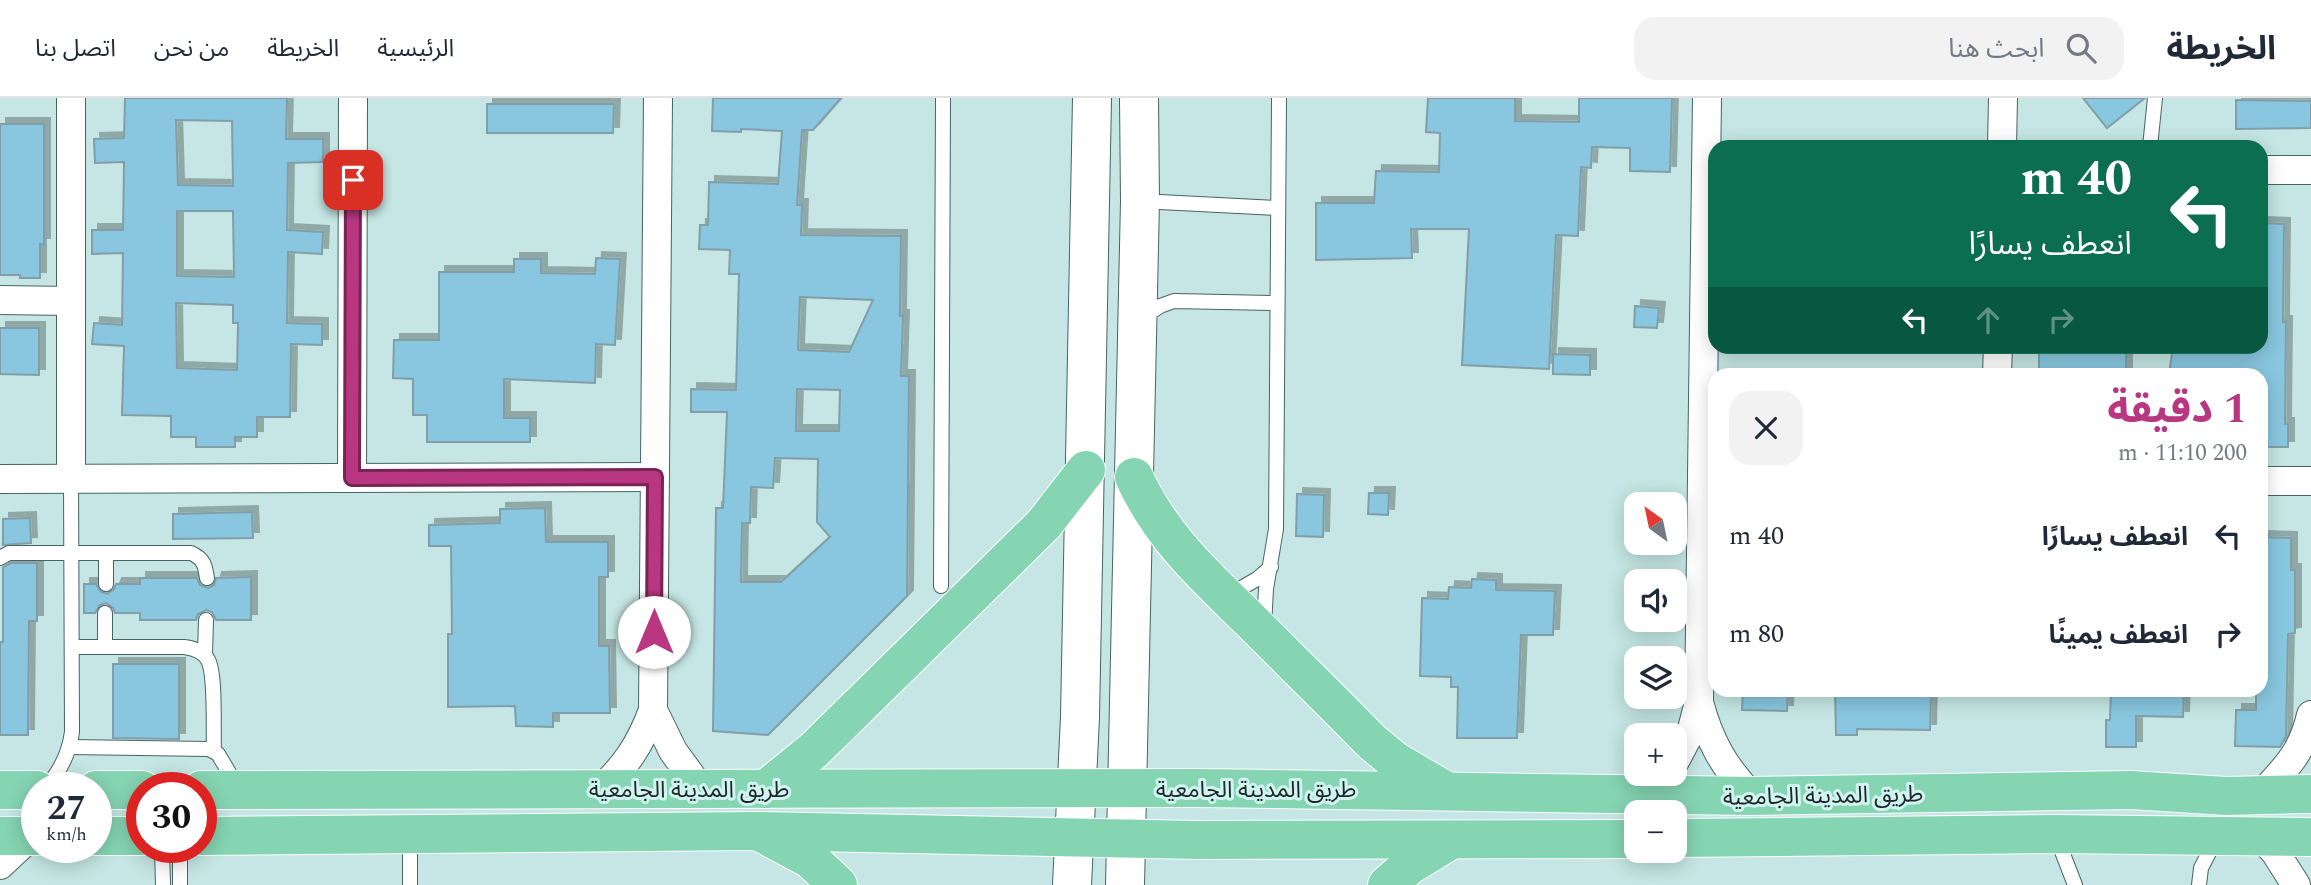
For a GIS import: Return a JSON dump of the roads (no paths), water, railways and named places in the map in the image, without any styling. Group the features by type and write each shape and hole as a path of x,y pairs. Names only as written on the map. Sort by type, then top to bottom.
{"main road":[{"path":"1072,882 1079,745 1093,98"},
{"path":"1125,885 1140,201 1139,98"},
{"path":"766,789 814,750 1035,533 1058,508 1086,470"},
{"path":"1135,477 1164,531 1332,713 1395,761 1448,792"},
{"path":"1079,745 1088,751 1109,755 1129,748"},
{"name":"طريق المدينة الجامعية","path":"217,790 1128,788 1448,792 1625,786"},
{"name":"طريق المدينة الجامعية","path":"1663,786 1752,796 2130,790 2243,796 2311,794"},
{"path":"1026,836 1038,810 1033,788"},
{"path":"1179,789 1168,803 1167,813 1173,833 1180,840"},
{"path":"0,790 21,790"},
{"path":"2055,834 2055,818 2068,809 2185,804 2243,796"},
{"path":"757,831 810,859 838,885"},
{"name":"طريق المدينة الجامعية","path":"217,836 757,831 1180,840 1624,839"},
{"name":"طريق المدينة الجامعية","path":"1687,838 2055,834 2311,837"},
{"path":"1387,885 1410,865 1452,840"},
{"path":"1072,882 1079,874 1099,870 1109,872 1125,885"}],"street":[{"path":"71,98 71,478"},
{"path":"352,478 353,98"},
{"path":"601,789 634,754 653,710 658,98"},
{"path":"1707,98 1708,289"},
{"path":"2002,140 2003,98"},
{"path":"2268,170 2311,170"},
{"path":"0,300 71,300"},
{"path":"0,479 655,477"},
{"path":"2268,481 2311,481"},
{"path":"1687,738 1699,702 1708,502"},
{"path":"1699,702 1717,754 1732,776 1752,796"},
{"path":"653,710 673,751 700,788"},
{"path":"2243,796 2294,758 2306,736 2311,715"},
{"path":"0,865 21,837"},
{"path":"2261,837 2275,852 2296,885"}],"lane":[{"path":"941,586 943,98"},
{"path":"1247,623 1264,612 1276,529 1279,98"},
{"path":"2151,140 2155,98"},
{"path":"1140,201 1278,208"},
{"path":"1136,323 1154,310 1174,301 1277,303"},
{"path":"57,772 70,747 72,732 71,478"},
{"path":"0,558 9,553 191,553 205,564 206,578"},
{"path":"106,553 106,584"},
{"path":"1247,623 1250,584 1271,567"},
{"path":"105,613 105,647"},
{"path":"206,620 205,655 211,668 214,751"},
{"path":"72,647 191,648 205,655"},
{"path":"70,747 198,748 214,751 219,754 239,790"},
{"path":"410,834 410,885"},
{"path":"2055,834 2075,885"},
{"path":"2199,885 2205,856 2219,836"},
{"path":"162,863 163,885"},
{"path":"180,863 180,885"}]}
